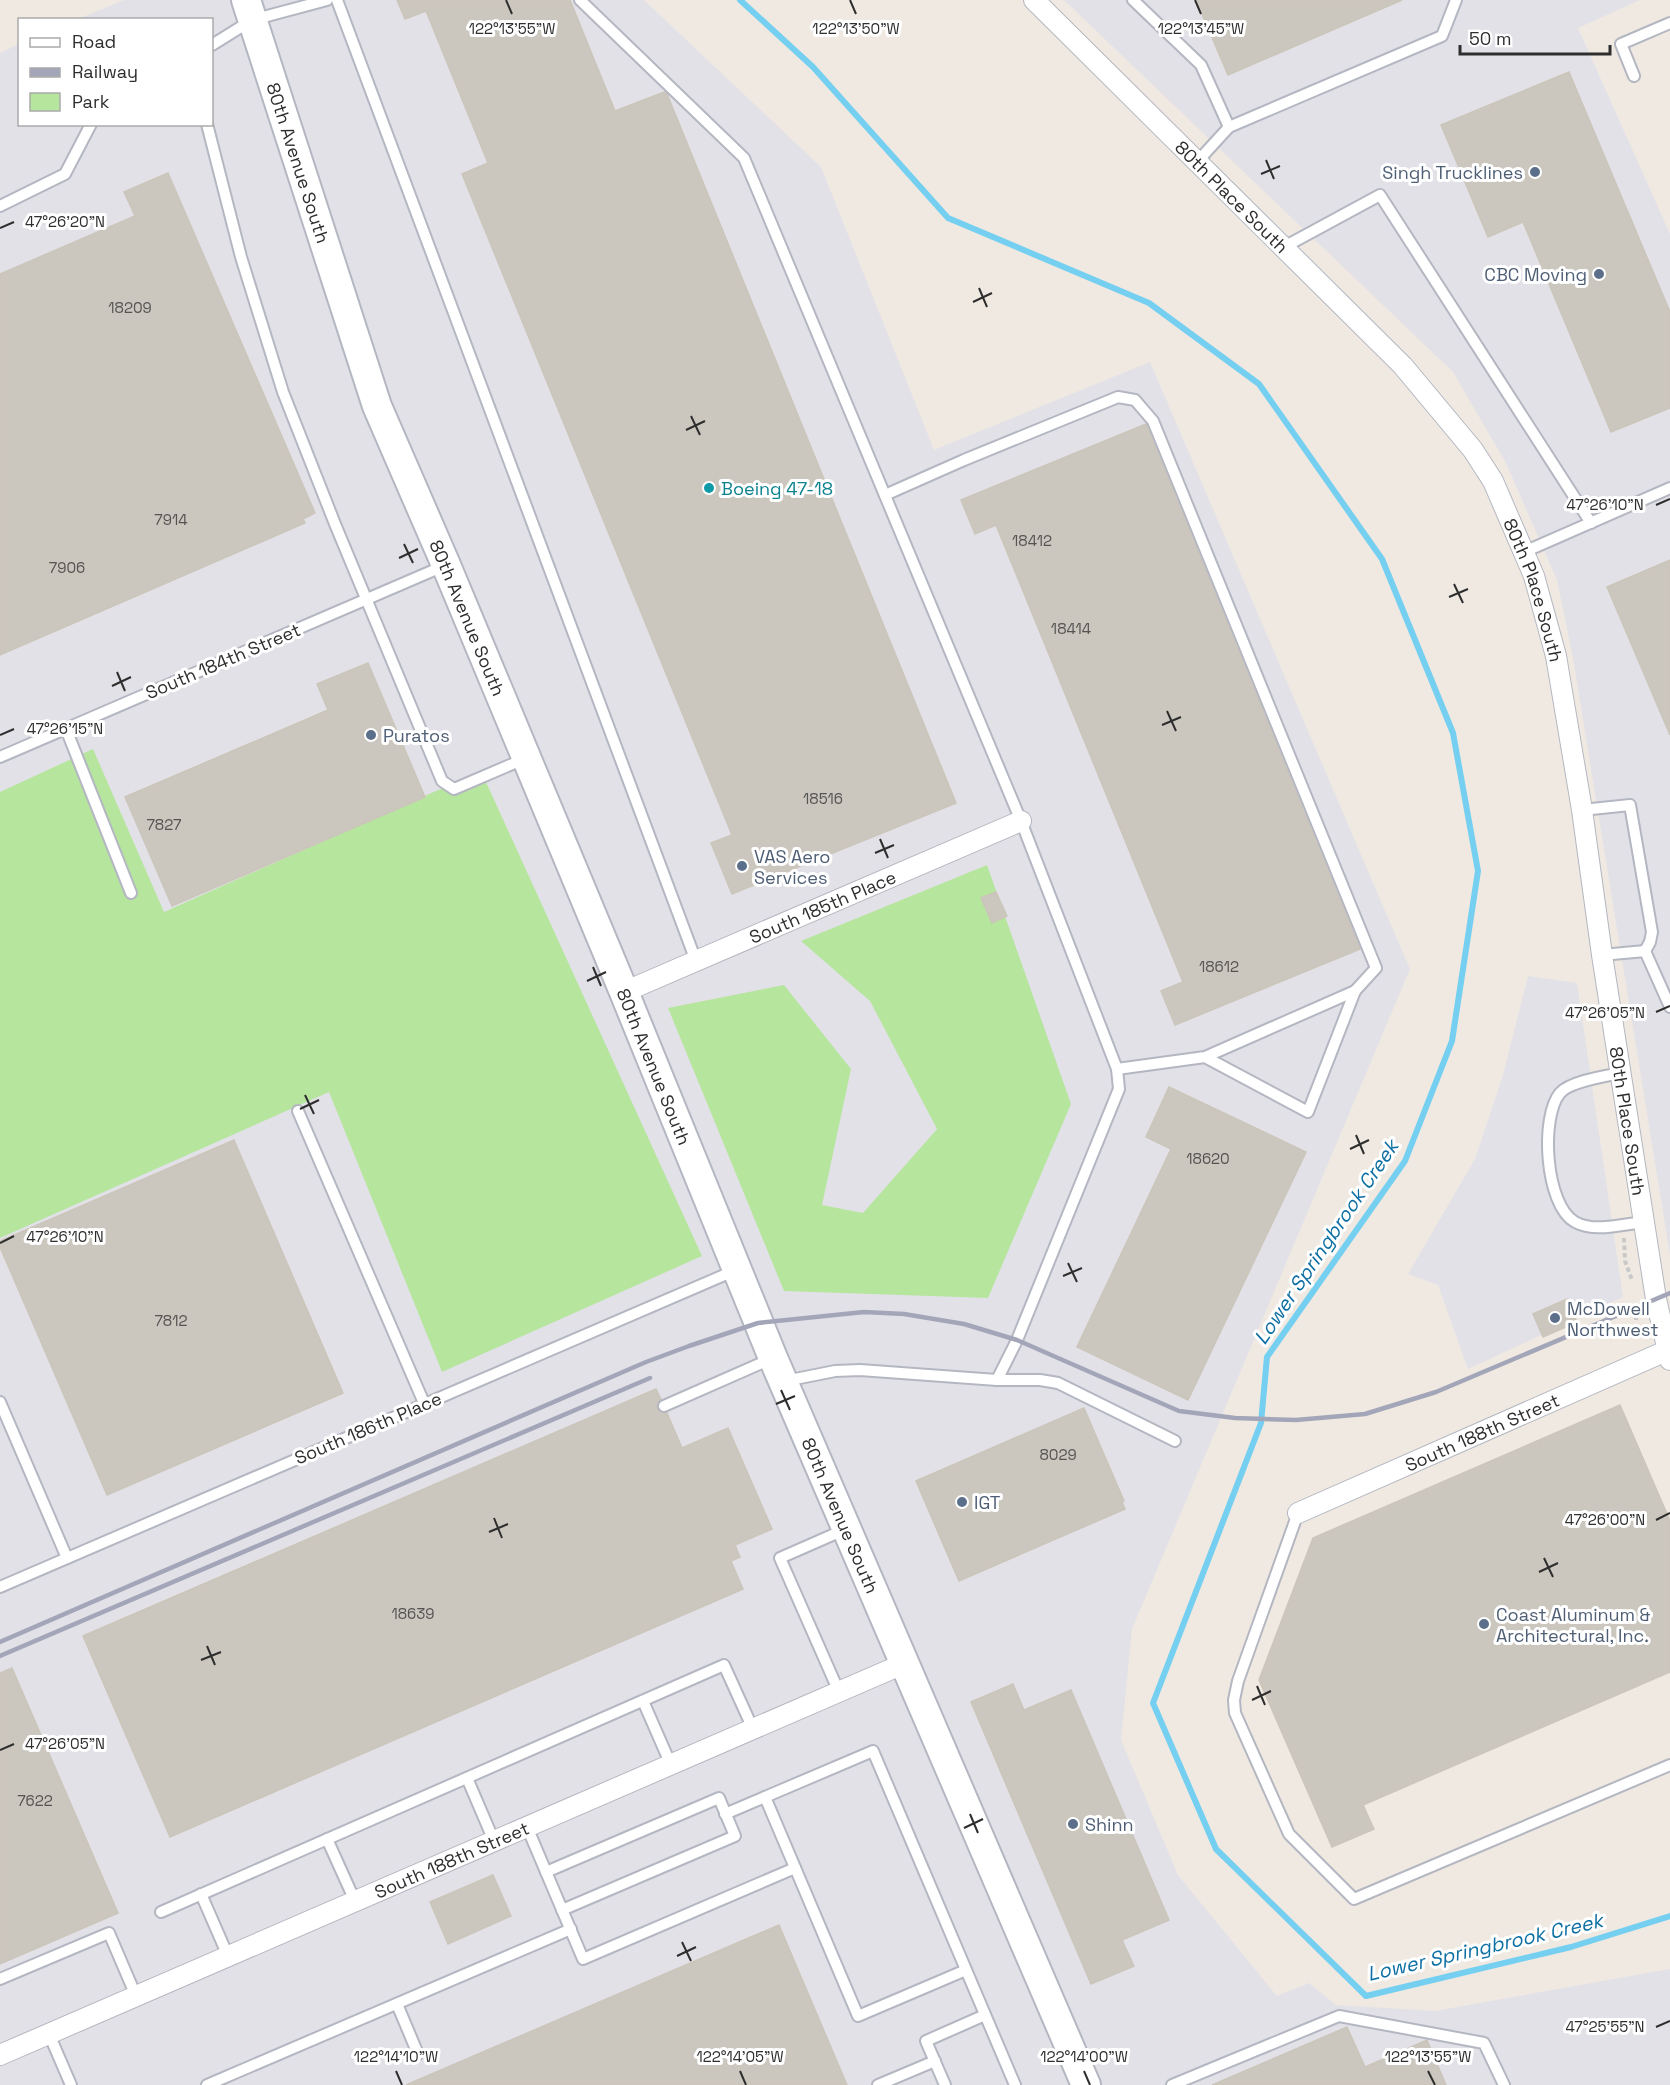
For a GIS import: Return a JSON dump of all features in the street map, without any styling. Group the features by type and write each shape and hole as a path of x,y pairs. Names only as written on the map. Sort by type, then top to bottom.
{"street":[{"name":"80th Place South","path":"1034,0 1403,366 1455,427 1493,481 1534,576 1556,656 1582,810 1602,955 1644,1222 1668,1346"},
{"name":"80th Avenue South","path":"249,10 377,406 527,758 777,1370 1086,2085"},
{"name":"South 185th Place","path":"624,992 1021,821"},
{"name":"South 188th Street","path":"1298,1513 1668,1346"},
{"name":"South 188th Street","path":"0,2055 903,1664"}],"lane":[{"path":"213,44 249,10 327,0"},
{"path":"337,0 696,961"},
{"path":"580,0 744,158 1021,821 1117,1069 1119,1089 1017,1340 997,1380"},
{"path":"1197,162 1228,127 1442,36 1456,0"},
{"path":"1137,1 1201,65 1228,127"},
{"path":"1634,76 1621,44 1670,23"},
{"path":"0,206 66,174 90,126"},
{"path":"208,126 241,257 283,392 442,781 454,789 527,758"},
{"path":"1284,247 1380,195 1592,523"},
{"path":"885,495 1118,397 1135,400 1153,421 1376,968 1355,991 1308,1112 1205,1057"},
{"path":"1524,552 1670,488"},
{"name":"South 184th Street","path":"0,757 446,565"},
{"path":"66,729 131,893"},
{"path":"1582,810 1629,805 1652,932 1645,951"},
{"path":"1602,955 1645,951"},
{"path":"1645,951 1670,1007"},
{"path":"1117,1069 1205,1057 1355,991"},
{"path":"1621,1073 1589,1079 1561,1091 1551,1110 1548,1136 1552,1183 1567,1214 1574,1222 1586,1226 1607,1227 1644,1222"},
{"path":"298,1111 424,1403"},
{"name":"South 186th Place","path":"0,1587 736,1270"},
{"path":"664,1406 777,1370 860,1370 997,1380 1041,1380 1058,1383 1175,1441"},
{"path":"0,1402 67,1558"},
{"path":"1298,1513 1238,1681 1234,1700 1235,1713 1289,1834 1354,1899 1670,1765"},
{"path":"839,1692 780,1558 846,1529"},
{"path":"161,1912 724,1665 753,1729"},
{"path":"643,1701 671,1765"},
{"path":"725,1814 873,1751 1015,2085"},
{"path":"467,1778 494,1841"},
{"path":"765,1797 858,2016 966,1970"},
{"path":"546,1872 718,1798 735,1836 562,1910"},
{"path":"527,1827 583,1959 795,1868"},
{"path":"327,1839 355,1901"},
{"path":"201,1894 228,1956"},
{"path":"207,2085 571,1929"},
{"path":"0,1979 109,1933 136,1996"},
{"path":"397,2004 418,2054"},
{"path":"945,2085 926,2041 985,2015"},
{"path":"1172,2085 1339,2016 1484,2043 1504,2085"},
{"path":"49,2034 71,2085"},
{"path":"878,2085 935,2061"}],"path":[{"path":"1623,1224 1625,1261 1633,1283"},
{"path":"1635,1299 1636,1320"}],"shaded area":[{"path":"124,0 644,0 821,167 934,450 1150,362 1410,969 1132,1629 1121,1740 1178,1875 1277,1996 1309,1983 1336,2005 1435,2011 1670,1969 1670,2085 0,2085 0,53 18,44 18,126 213,126 213,18 80,18"},
{"path":"1064,0 1640,0 1578,28 1670,234 1670,1255 1573,658 1557,580 1506,463 1453,372"},
{"path":"1528,976 1577,983 1623,1297 1468,1369 1438,1285 1408,1274 1475,1159 1503,1075"}],"green space":[{"path":"93,749 164,912 481,771 702,1256 442,1372 329,1092 0,1238 0,792"},
{"path":"987,865 1071,1104 988,1298 784,1291 668,1008 784,985 851,1069 822,1205 863,1213 937,1129 870,1001 801,941"}],"building":[{"name":"Boeing 47-18","path":"397,0 570,0 615,111 664,92 667,94 956,803 732,894 711,843 732,835 462,174 488,163 426,11 405,19"},
{"path":"1196,0 1402,0 1228,75"},
{"name":"CBC Moving","path":"1569,72 1670,312 1670,408 1611,432 1523,222 1488,237 1441,125"},
{"path":"168,173 315,513 303,519 305,523 0,655 0,274 135,216 124,192"},
{"path":"1146,424 1360,949 1175,1025 1161,991 1183,982 996,525 975,534 961,500"},
{"path":"1670,560 1670,735 1607,587"},
{"path":"368,663 425,797 172,906 125,797 328,710 317,684"},
{"path":"996,892 1007,916 992,923 981,898"},
{"path":"1169,1087 1306,1152 1188,1400 1077,1347 1171,1149 1146,1137"},
{"path":"234,1140 343,1393 107,1495 0,1247 0,1241"},
{"name":"McDowell Northwest","path":"1567,1299 1577,1322 1543,1337 1533,1314"},
{"path":"656,1389 661,1399 657,1408 660,1412 667,1413 682,1448 728,1428 772,1529 735,1545 740,1557 731,1561 743,1589 170,1837 83,1636"},
{"path":"1620,1405 1670,1521 1670,1672 1363,1805 1374,1829 1332,1847 1259,1680 1313,1538"},
{"path":"1084,1408 1124,1501 1122,1502 1125,1509 959,1581 916,1481"},
{"path":"12,1668 118,1913 0,1964 0,1673"},
{"path":"1013,1684 1024,1710 1071,1690 1169,1920 1122,1940 1134,1966 1091,1984 971,1702"},
{"path":"493,1875 511,1916 448,1944 430,1902"},
{"path":"779,1925 847,2085 406,2085"},
{"path":"1347,2027 1365,2067 1427,2040 1446,2085 1212,2085"}],"waterway":[{"name":"Lower Springbrook Creek","path":"740,0 813,67 948,218 1149,303 1259,384 1382,559 1453,733 1478,871 1452,1041 1405,1161 1267,1357 1261,1423 1153,1703 1216,1849 1366,1996 1571,1947 1670,1916"}],"railway":[{"path":"0,1642 646,1362 758,1323 864,1312 904,1314 964,1324 1017,1340 1179,1411 1235,1418 1296,1420 1365,1414 1436,1392 1670,1293"},
{"path":"0,1656 650,1378"}],"place":[{"name":"Singh Trucklines","path":"1535,172"},
{"name":"CBC Moving","path":"1599,274"},
{"name":"Boeing 47-18","path":"709,488"},
{"name":"Puratos","path":"371,735"},
{"name":"VAS Aero Services","path":"742,866"},
{"name":"McDowell Northwest","path":"1555,1318"},
{"name":"IGT","path":"962,1502"},
{"name":"Coast Aluminum & Architectural, Inc.","path":"1484,1624"},
{"name":"Shinn","path":"1073,1824"}]}
